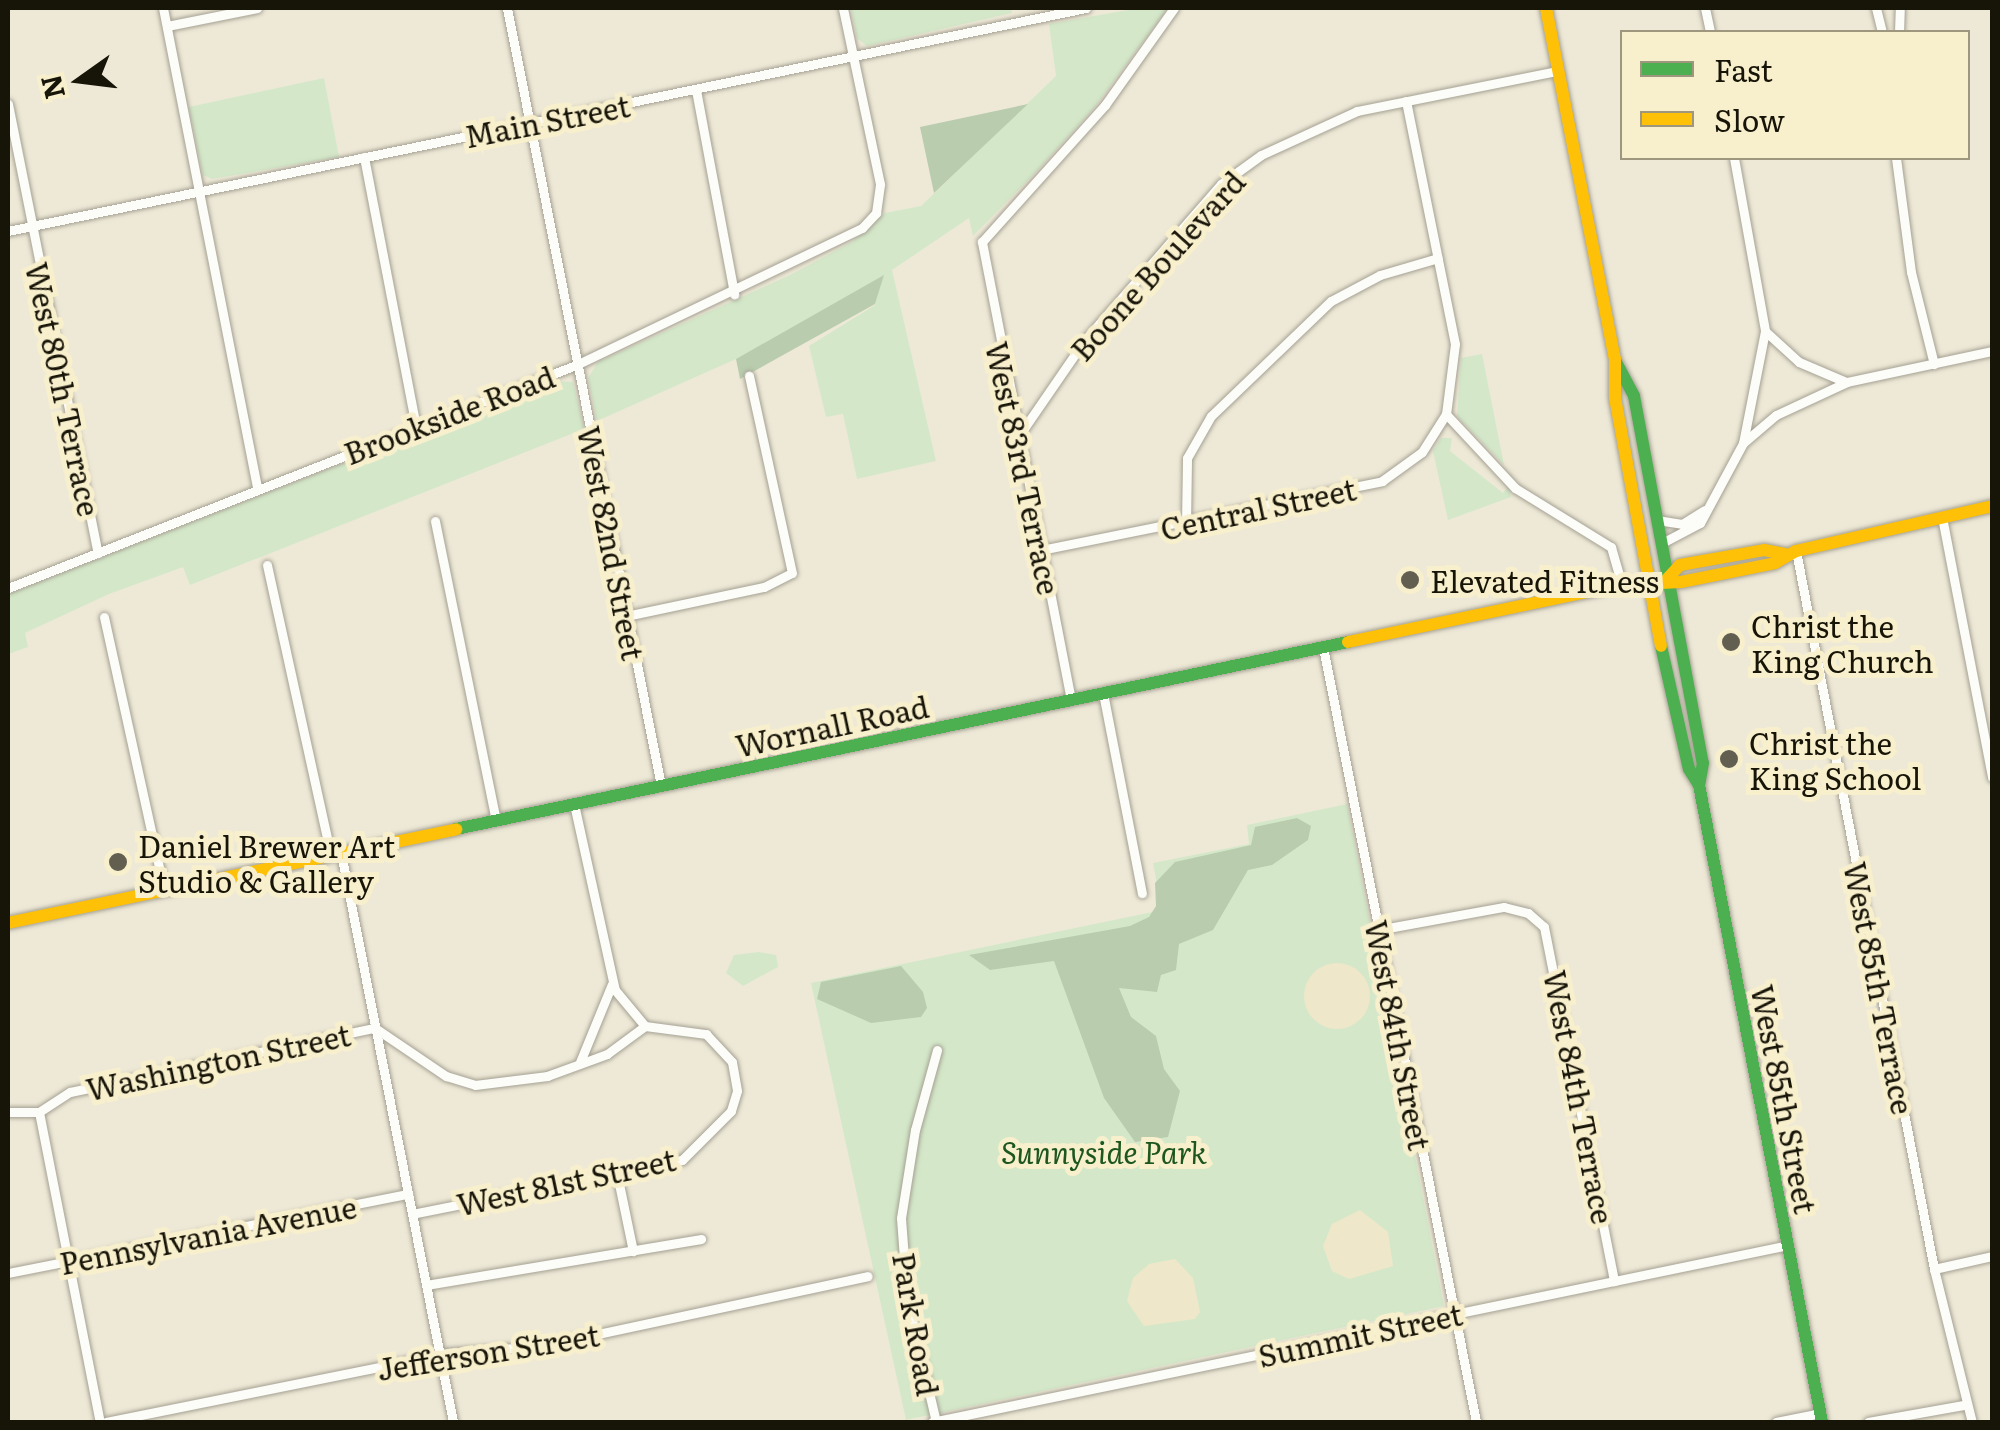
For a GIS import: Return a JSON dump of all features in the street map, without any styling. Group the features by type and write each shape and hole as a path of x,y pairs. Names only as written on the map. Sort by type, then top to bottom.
{"main road":[{"name":"West 85th Street","path":"1546,8 1615,360 1615,398 1648,581 1689,769 1699,785 1822,1418"},
{"name":"West 85th Street","path":"1615,360 1634,396 1703,763 1699,785"},
{"name":"Wornall Road","path":"8,923 1622,584 1667,579 1680,565 1764,550 1790,552 1992,506"}],"street":[{"path":"163,8 257,488"},
{"path":"166,26 257,8"},
{"name":"West 82nd Street","path":"507,8 661,786"},
{"path":"842,8 853,56"},
{"name":"Main Street","path":"8,231 1086,8"},
{"name":"West 83rd Terrace","path":"1071,700 981,260 986,237 1106,106 1174,8"},
{"name":"Brookside Road","path":"8,588 576,365 833,246 876,213 880,184 853,56"},
{"name":"Boone Boulevard","path":"1018,437 1084,341 1221,184 1310,128 1406,101 1558,70"},
{"path":"696,90 734,294"},
{"path":"1406,101 1455,344 1446,414 1515,488 1611,547 1622,584"},
{"name":"West 80th Terrace","path":"8,104 98,553"},
{"path":"364,157 416,426"},
{"path":"1734,160 1765,331 1744,442"},
{"path":"1896,160 1911,272 1934,364"},
{"path":"1186,524 1187,458 1211,416 1331,301 1380,274 1438,258"},
{"path":"1765,331 1810,369 1847,382"},
{"path":"1660,544 1694,528 1744,442 1776,415 1847,382 1992,351"},
{"path":"626,616 764,587 792,574 749,376"},
{"name":"Central Street","path":"1041,550 1186,524 1382,481 1422,452 1446,414"},
{"path":"1656,519 1682,524 1704,510"},
{"path":"1942,516 1992,777"},
{"path":"435,521 496,820"},
{"name":"West 85th Terrace","path":"1790,552 1934,1269 1964,1405 1972,1422"},
{"path":"267,565 376,1028 453,1422"},
{"path":"104,617 164,889"},
{"name":"West 84th Street","path":"1323,646 1476,1422"},
{"path":"1103,693 1142,893"},
{"path":"376,1028 446,1076 476,1084 529,1080 607,1054 645,1026 622,1005 613,981 574,804"},
{"name":"West 84th Terrace","path":"1378,930 1504,906 1534,918 1550,938 1614,1281"},
{"path":"580,1062 613,981"},
{"name":"West 81st Street","path":"412,1214 682,1160 708,1140 736,1099 732,1062 716,1040 679,1026 645,1026"},
{"name":"Washington Street","path":"8,1112 38,1112 70,1092 376,1028"},
{"name":"Park Road","path":"934,1422 907,1298 901,1218 912,1142 937,1050"},
{"path":"38,1112 103,1422"},
{"path":"617,1174 633,1251"},
{"name":"Pennsylvania Avenue","path":"8,1273 408,1194"},
{"path":"426,1286 700,1239"},
{"name":"Summit Street","path":"934,1422 1788,1245"},
{"path":"1934,1269 1992,1256"},
{"name":"Jefferson Street","path":"103,1422 440,1356 542,1346 868,1276"},
{"path":"1868,1422 1964,1405"},
{"path":"1776,1422 1822,1418"}],"green space":[{"path":"851,8 1011,8 1012,13 867,46 857,38"},
{"path":"1139,8 1168,8 1094,108 1037,171 973,236 969,218 892,270 936,461 857,479 843,414 826,417 809,346 875,305 883,276 736,359 597,421 588,378 598,362 790,275 852,242 885,213 921,206 1056,76 1049,24"},
{"path":"324,78 339,157 212,179 203,175 189,107"},
{"path":"1028,104 934,193 920,127"},
{"path":"884,275 875,304 740,379 736,359"},
{"path":"1482,354 1504,465 1457,416 1461,358"},
{"path":"554,381 573,382 584,429 190,585 183,567 109,594 25,633 28,647 8,654 8,594"},
{"path":"1441,438 1452,438 1450,451 1503,493 1509,486 1511,497 1448,520 1433,451"},
{"name":"Sunnyside Park","path":"1347,804 1444,1306 906,1420 811,983 1162,910 1153,863 1249,844 1247,825"},
{"path":"1297,818 1311,826 1308,840 1272,865 1248,870 1213,930 1179,944 1176,970 1161,975 1157,992 1119,988 1131,1017 1156,1036 1164,1069 1180,1091 1168,1137 1135,1142 1104,1098 1054,961 990,970 969,955 1130,926 1149,917 1156,906 1155,883 1175,862 1251,845 1255,827"},
{"path":"734,955 776,955 778,967 743,986 726,973"},
{"path":"901,966 923,992 927,1008 921,1017 871,1023 817,999 821,982"}],"sand":[{"path":"1337,963 1360,973 1370,996 1360,1019 1337,1029 1314,1019 1304,996 1314,973"},
{"path":"1360,1210 1388,1232 1393,1266 1349,1279 1332,1271 1323,1246 1332,1224"},
{"path":"1175,1259 1193,1278 1200,1312 1195,1319 1144,1326 1127,1301 1133,1278 1149,1264"}],"traffic: fast":[{"path":"1616,362 1634,396 1703,763 1699,785"},
{"path":"456,829 1348,642"},
{"path":"1661,646 1689,769 1699,785 1822,1422"}],"traffic: slow":[{"path":"1546,8 1615,359 1615,398 1661,646"},
{"path":"1348,642 1622,585 1681,582 1775,563 1796,551 1992,506"},
{"path":"1667,579 1680,565 1764,550 1785,554"},
{"path":"8,923 456,829"}],"place":[{"name":"Elevated Fitness","path":"1410,580"},
{"name":"Christ the King Church","path":"1731,642"},
{"name":"Christ the King School","path":"1729,759"},
{"name":"Daniel Brewer Art Studio & Gallery","path":"118,862"}]}
